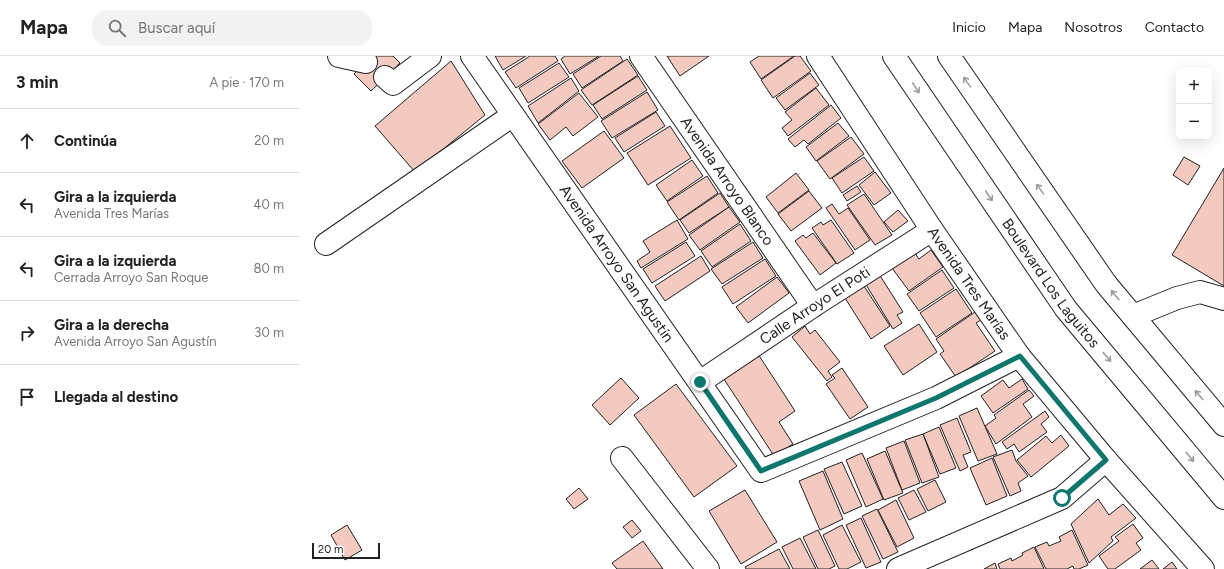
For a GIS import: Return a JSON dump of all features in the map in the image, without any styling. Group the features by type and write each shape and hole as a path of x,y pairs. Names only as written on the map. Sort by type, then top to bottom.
{"street":[{"path":"339,56 366,62"},
{"path":"389,80 430,56"},
{"name":"Avenida Arroyo San Agustín","path":"472,56 761,471 936,398 1020,356"},
{"name":"Avenida Arroyo Blanco","path":"641,56 813,306"},
{"name":"Avenida Tres Marías","path":"818,56 932,230 1020,356 1106,460 1203,569"},
{"name":"Boulevard Los Laguitos","path":"894,56 1066,309 1224,498"},
{"path":"949,56 1106,284 1224,425"},
{"path":"326,244 513,115"},
{"name":"Calle Arroyo El Poti","path":"700,382 813,306 932,230"},
{"path":"1133,316 1177,298 1200,292 1224,299"},
{"path":"622,458 708,569"},
{"path":"898,569 1062,498 1106,460"}],"building":[{"path":"372,56 393,56 400,63 371,91 354,74"},
{"path":"495,56 526,56 503,70"},
{"path":"530,56 555,56 558,61 516,88 505,72"},
{"path":"565,56 599,56 570,74 561,59"},
{"path":"601,56 620,56 623,61 582,88 573,74"},
{"path":"667,56 709,56 680,76"},
{"path":"759,56 794,56 761,79 750,62"},
{"path":"795,56 800,56 811,71 773,98 761,80"},
{"path":"627,59 638,75 592,105 581,90"},
{"path":"451,61 485,115 415,172 375,126"},
{"path":"559,63 569,77 528,103 519,88"},
{"path":"810,73 819,85 785,110 776,98"},
{"path":"638,76 647,90 602,119 593,105"},
{"path":"571,78 579,91 538,123 528,106"},
{"path":"816,88 829,105 788,136 782,128 792,120 785,112"},
{"path":"647,92 658,110 612,138 601,121"},
{"path":"579,93 598,117 573,136 566,127 550,140 538,124"},
{"path":"831,105 841,118 808,144 804,140 795,147 788,139"},
{"path":"656,112 665,126 624,152 615,138"},
{"path":"838,123 849,136 816,161 806,147"},
{"path":"670,126 691,158 648,185 627,153"},
{"path":"604,131 624,158 582,188 562,161"},
{"path":"851,137 864,154 830,179 817,161"},
{"path":"864,157 874,171 842,193 832,178"},
{"path":"1184,157 1200,166 1188,185 1173,175"},
{"path":"692,160 703,176 667,201 656,185"},
{"path":"1224,168 1224,286 1172,255"},
{"path":"875,172 891,193 874,205 859,185"},
{"path":"796,173 809,190 778,213 766,197"},
{"path":"707,176 718,193 679,220 667,202"},
{"path":"857,186 861,192 847,201 843,195"},
{"path":"809,191 822,208 791,231 778,214"},
{"path":"720,193 729,207 689,233 680,220"},
{"path":"864,194 892,235 875,245 847,205"},
{"path":"832,204 839,214 848,208 870,240 855,250 826,208"},
{"path":"729,207 740,222 700,250 689,235"},
{"path":"898,210 908,221 893,232 884,222"},
{"path":"677,220 688,239 641,268 637,261 650,252 643,241"},
{"path":"831,220 854,253 837,264 812,228 821,222 823,225"},
{"path":"740,224 751,241 712,267 701,251"},
{"path":"813,233 836,263 820,275 795,241 803,235 806,238"},
{"path":"686,242 695,256 652,283 643,269"},
{"path":"753,242 763,258 722,284 711,269"},
{"path":"931,250 943,267 909,291 892,268 914,252 919,259"},
{"path":"701,256 710,271 665,301 655,286"},
{"path":"765,259 776,276 733,304 722,287"},
{"path":"942,270 954,288 919,311 907,294"},
{"path":"879,274 903,312 897,315 902,323 893,329 865,283"},
{"path":"777,277 789,293 748,323 736,307"},
{"path":"864,286 890,326 871,339 845,298"},
{"path":"956,289 972,313 936,337 920,313"},
{"path":"975,312 981,320 976,323 995,351 956,377 940,354 944,351 936,339"},
{"path":"919,324 937,352 903,375 884,346"},
{"path":"805,326 810,334 815,330 840,362 828,371 832,377 827,381 792,337"},
{"path":"758,354 795,411 779,422 793,444 774,456 722,376"},
{"path":"842,368 868,407 850,419 826,384 835,378 832,375"},
{"path":"621,378 639,398 610,425 592,405"},
{"path":"1022,379 1028,389 993,413 981,396 1003,380 1009,388"},
{"path":"676,384 737,466 694,497 634,415"},
{"path":"1029,390 1034,396 1023,404 1032,417 996,444 985,426 996,418 994,415"},
{"path":"977,408 997,454 978,461 959,416"},
{"path":"1045,411 1049,417 1041,424 1047,432 1019,452 1014,444 1007,449 1002,442"},
{"path":"957,418 971,452 963,455 968,467 960,471 940,425"},
{"path":"939,427 956,468 940,474 923,434"},
{"path":"923,434 939,477 922,483 905,440"},
{"path":"1061,435 1069,446 1031,477 1017,460 1046,436 1052,443"},
{"path":"904,441 920,483 902,490 886,448"},
{"path":"1012,450 1016,461 1028,476 1018,483 1021,491 1010,496 993,457"},
{"path":"885,451 903,493 884,500 867,459"},
{"path":"862,453 883,499 866,507 846,460"},
{"path":"992,458 1007,496 986,505 970,468"},
{"path":"842,462 862,506 844,514 824,469"},
{"path":"823,471 843,519 820,530 799,481"},
{"path":"935,480 946,502 928,511 917,489"},
{"path":"579,488 588,499 574,509 566,499"},
{"path":"745,490 777,542 741,564 709,511"},
{"path":"914,490 926,512 909,520 898,498"},
{"path":"1098,499 1109,515 1123,504 1136,518 1111,537 1113,541 1089,563 1071,524"},
{"path":"896,500 914,538 897,547 878,510"},
{"path":"877,509 898,552 883,559 862,516"},
{"path":"861,518 881,562 866,568 846,525"},
{"path":"632,520 641,531 632,538 623,527"},
{"path":"1133,524 1143,538 1136,543 1141,550 1115,569 1108,569 1099,556 1119,541 1115,537"},
{"path":"347,525 362,550 345,560 331,535"},
{"path":"842,525 861,562 847,569 839,569 823,535"},
{"path":"818,530 835,566 829,569 818,569 803,537"},
{"path":"1072,530 1088,565 1079,569 1074,569 1073,566 1067,569 1046,569 1035,547 1047,542 1049,546 1061,541 1059,537"},
{"path":"800,538 816,569 793,569 782,547"},
{"path":"643,541 663,569 617,569 612,563"},
{"path":"1034,547 1044,569 1000,569 998,564 1011,558 1012,561 1023,555 1022,553"},
{"path":"779,549 790,569 746,569 745,567"},
{"path":"1152,560 1159,569 1140,569"},
{"path":"1172,562 1177,569 1163,569"},
{"path":"995,563 997,569 984,569"}],"route":[{"path":"700,382 761,471 936,398 1020,356 1106,460 1062,498"}]}
